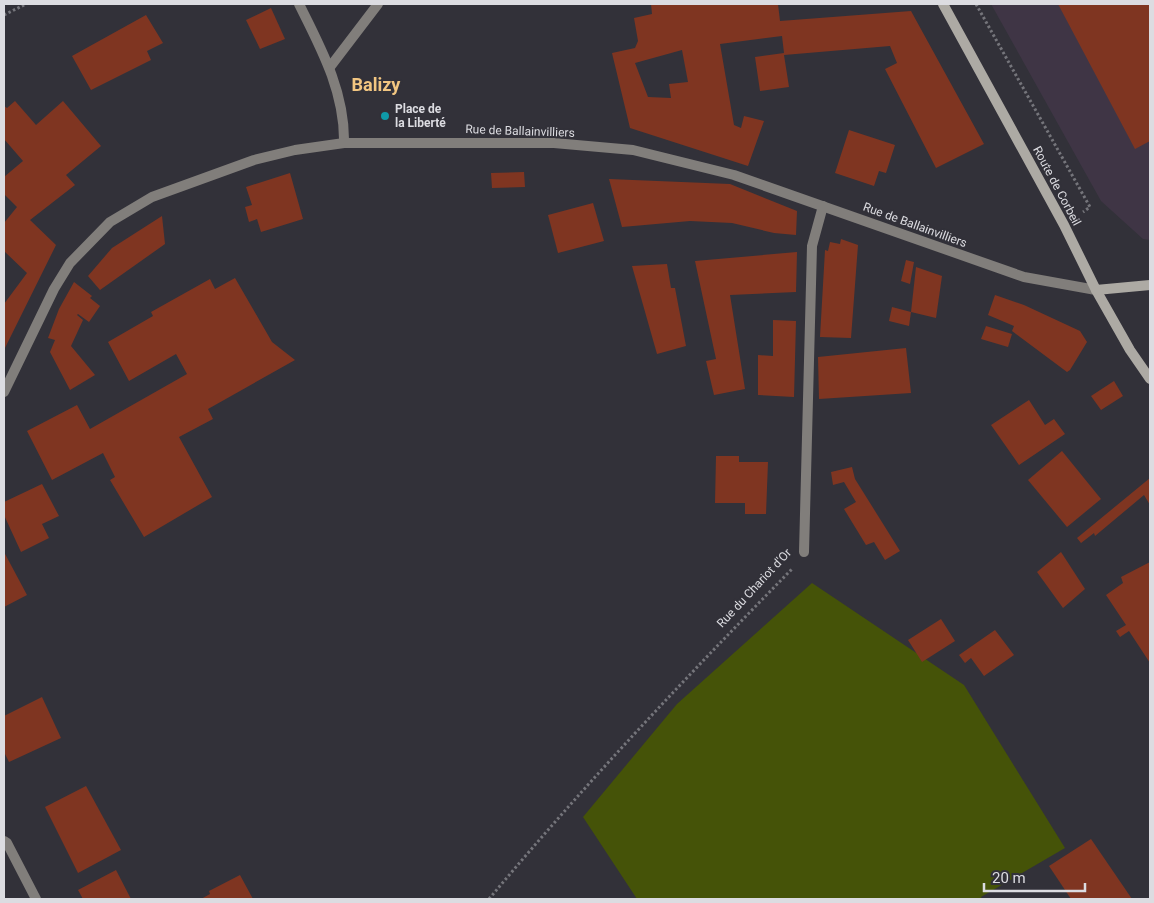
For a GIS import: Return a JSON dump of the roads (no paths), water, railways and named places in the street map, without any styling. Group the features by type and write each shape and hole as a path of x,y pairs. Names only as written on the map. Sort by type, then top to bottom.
{"main road":[{"name":"Route de Corbeil","path":"943,4 1064,225 1096,290 1130,350 1150,379"},
{"path":"1096,290 1150,285"}],"street":[{"path":"299,4 330,67 344,120 344,142"},
{"path":"330,67 378,4"},
{"name":"Rue de Ballainvilliers","path":"4,392 54,288 70,263 110,222 152,197 220,172 295,150 344,142 554,143 633,150 734,175 1024,277 1096,290"},
{"name":"Rue du Chariot d'Or","path":"804,552 812,246 823,206"},
{"path":"4,841 7,842 36,899"}],"place":[{"name":"Place de la Liberté","path":"385,116"}],"district":[{"name":"Balizy","path":"376,85"}]}
